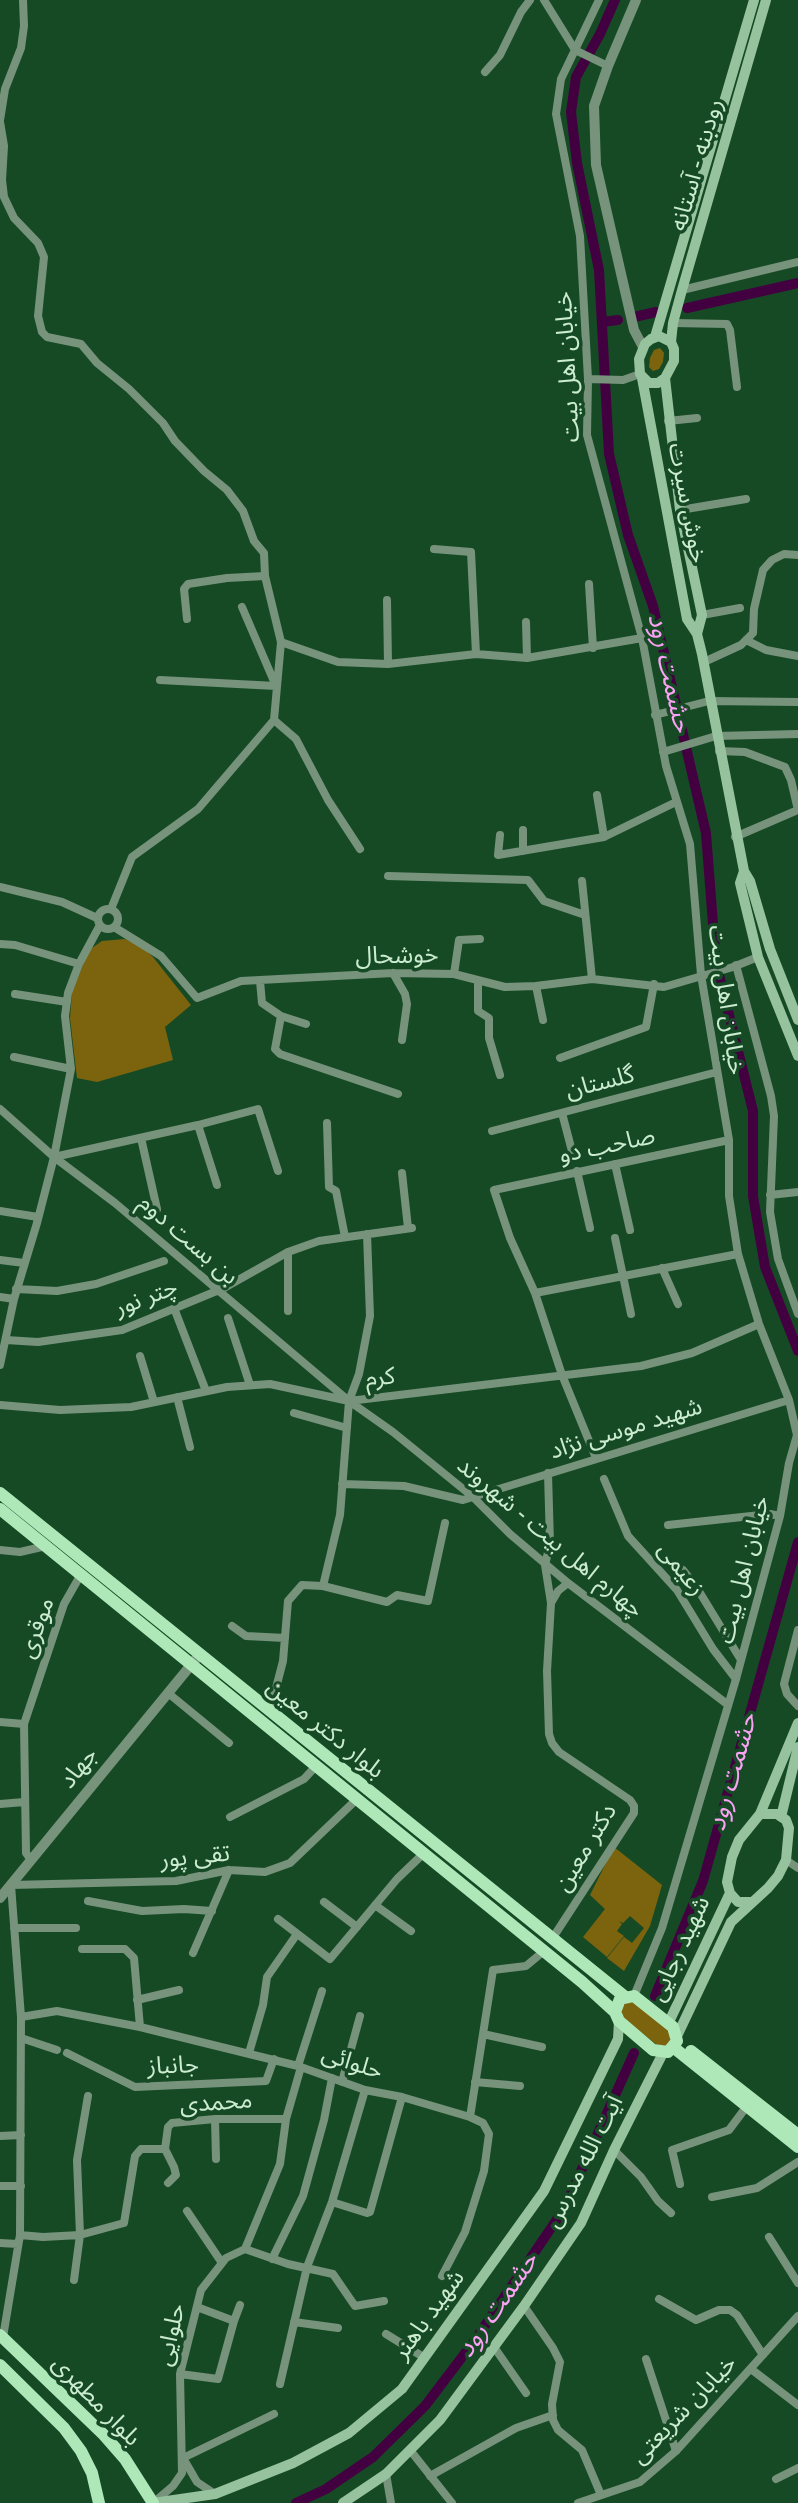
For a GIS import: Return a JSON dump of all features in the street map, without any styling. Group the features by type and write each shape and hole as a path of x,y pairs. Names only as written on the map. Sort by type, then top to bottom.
{"main road":[{"name":"رودبنه - آستانه","path":"655,337 754,0"},
{"name":"رودبنه - آستانه","path":"671,342 682,290 766,0"},
{"path":"664,336 671,342 675,353 674,361 665,378 654,384 641,376 638,362 643,347 655,337 664,336"},
{"name":"خوش سیرت","path":"641,376 687,619 697,634 704,662 735,837 767,941 794,999 798,1020"},
{"name":"خوش سیرت","path":"665,378 680,510 702,615 697,634"},
{"name":"خوش سیرت","path":"744,871 740,883 758,957 798,1056"},
{"name":"بلوار دکتر معین","path":"0,1493 196,1659 316,1766 544,1951 653,2050 672,2044 668,2024 552,1939 270,1711 196,1659 80,1576 0,1509"},
{"path":"751,1902 738,1902 730,1893 727,1882 732,1857 739,1840 760,1814 798,1723"},
{"path":"781,1817 798,1747"},
{"path":"760,1814 777,1814 786,1819 789,1828 786,1860"},
{"name":"شهید رجایی","path":"672,2044 731,1922 778,1877 786,1860"},
{"name":"شهید رجایی","path":"668,2024 730,1893"},
{"path":"617,2016 617,2003 629,1996"},
{"name":"شهید باهنر","path":"153,2503 215,2494 293,2463 349,2433 402,2389 544,2191 618,2039 617,2016"},
{"path":"672,2044 798,2147"},
{"path":"672,2044 798,2135"},
{"name":"آیت الله مدرس","path":"343,2503 386,2474 440,2420 524,2306 581,2222 614,2150 672,2044"},
{"name":"بلوار مطهری","path":"1,2336 104,2435 125,2459 153,2503"},
{"name":"بلوار مطهری","path":"0,2365 64,2428 81,2451 92,2473 99,2503"}],"street":[{"path":"23,0 21,48 5,89 0,121 4,146 1,182 14,218 38,243 44,257 38,316 42,332 47,337 81,344 97,363 130,388 204,471 228,490 243,511 254,541 264,553 265,576 281,642 274,720 198,809 132,858 111,909"},
{"path":"485,72 500,55 521,12 530,0"},
{"path":"544,0 577,50 608,66"},
{"name":"خیابان اهل بیت","path":"599,0 561,79 556,114 580,236 588,379 587,435 642,638 666,766 690,844 704,974 729,1140 729,1196 738,1254 759,1324 789,1399 797,1435 780,1516 736,1679 662,1928 629,1996"},
{"path":"636,0 594,106 596,165 634,330 643,347"},
{"path":"682,290 798,262"},
{"path":"673,323 727,324 737,387"},
{"path":"588,379 622,380 641,376"},
{"path":"668,421 697,418"},
{"path":"680,510 746,499"},
{"path":"434,549 471,552 476,654"},
{"path":"704,662 741,645 753,633 754,609 763,570 772,560 784,554 798,555"},
{"path":"187,619 184,589 188,584 265,576"},
{"path":"589,584 593,648"},
{"path":"387,600 388,664"},
{"path":"242,607 276,685"},
{"path":"702,615 740,608"},
{"path":"526,622 527,658"},
{"path":"281,642 338,662 388,664 476,654 527,658 642,638"},
{"path":"746,640 766,650 798,656"},
{"path":"160,680 276,685"},
{"path":"655,715 709,701 798,702"},
{"path":"274,720 296,739 328,800 360,849"},
{"path":"663,752 716,736 798,734"},
{"path":"719,751 745,752 785,768 791,780 798,810 735,837"},
{"path":"597,796 604,837"},
{"path":"500,835 498,855 604,837 676,802"},
{"path":"523,830 523,851"},
{"path":"388,876 528,880 544,901 585,915"},
{"path":"582,881 592,979"},
{"path":"0,887 62,902 107,929 114,927 118,916 111,909"},
{"path":"0,1365 16,1289 54,1157 71,1069 65,1017 67,1002 79,964 103,910 111,909"},
{"name":"خوشحال","path":"114,927 161,956 197,999 241,981 393,973 453,974 505,987 592,979 664,987 758,957"},
{"path":"453,974 459,940 480,939"},
{"path":"0,944 15,945 79,964"},
{"path":"735,966 771,1096 774,1128 770,1212 778,1259 798,1314"},
{"path":"393,973 405,994 407,1004 402,1040"},
{"path":"260,981 262,1003 281,1016 306,1024"},
{"path":"478,981 478,1011 489,1018 489,1038 500,1075"},
{"path":"560,1058 646,1027 654,984"},
{"path":"536,986 543,1020"},
{"path":"16,994 67,1002"},
{"path":"281,1016 275,1049 280,1054 398,1094"},
{"path":"14,1057 71,1069"},
{"name":"گلستان","path":"492,1131 717,1072"},
{"name":"بن بست دوم","path":"0,1109 54,1157 116,1203 349,1401"},
{"path":"54,1157 258,1109 278,1171"},
{"path":"562,1113 573,1155"},
{"path":"327,1123 330,1187 336,1191 345,1237"},
{"path":"198,1125 217,1185"},
{"path":"141,1138 157,1209"},
{"name":"صاحب دو","path":"535,1293 510,1238 494,1190 729,1140"},
{"path":"615,1164 630,1230"},
{"path":"577,1171 590,1228"},
{"name":"چتر نور","path":"6,1340 38,1342 122,1330 217,1290 288,1252 319,1241 410,1228 402,1173"},
{"path":"770,1195 798,1192"},
{"path":"0,1211 38,1217"},
{"path":"323,1586 340,1515 349,1401 359,1374 370,1316 366,1234"},
{"path":"615,1238 631,1314"},
{"path":"288,1252 288,1311"},
{"path":"596,1458 562,1375 535,1293 738,1254"},
{"path":"0,1261 24,1263"},
{"path":"16,1289 57,1291 96,1284 164,1261"},
{"path":"662,1269 678,1304"},
{"path":"0,1297 14,1299"},
{"path":"174,1308 206,1391"},
{"path":"229,1318 250,1385"},
{"name":"کرم","path":"0,1405 60,1410 131,1407 206,1391 270,1384 349,1401 641,1366 692,1353 759,1324"},
{"path":"140,1356 155,1402"},
{"path":"177,1397 190,1447"},
{"name":"شهید موسی نژاد","path":"473,1497 789,1399"},
{"name":"چهارم اهل بیت - شهروند","path":"349,1401 393,1432 473,1497 568,1583 727,1704"},
{"path":"294,1413 347,1428"},
{"name":"دکتر معین","path":"548,1473 550,1544 545,1564 551,1603 547,1671 549,1734 559,1752 634,1806 634,1813 613,1848 552,1939"},
{"name":"زعیمی","path":"604,1479 628,1536 677,1590 713,1649 736,1679"},
{"path":"342,1484 404,1486 463,1500 473,1497"},
{"path":"668,1525 770,1514 780,1516"},
{"path":"270,1711 283,1661 288,1601 302,1585 323,1586 387,1602 397,1595 428,1601 445,1523"},
{"path":"0,1550 20,1552 46,1546"},
{"path":"682,1570 698,1588 741,1660"},
{"name":"موقری","path":"31,1860 26,1853 24,1724 64,1604 80,1576"},
{"path":"551,1603 558,1591 568,1583"},
{"path":"232,1626 246,1636 285,1638"},
{"path":"798,1630 784,1684 787,1694 798,1706"},
{"name":"جهاد","path":"0,1898 196,1659"},
{"path":"168,1693 229,1744"},
{"path":"0,1722 24,1724"},
{"path":"230,1817 304,1779 316,1766"},
{"name":"تقی پور","path":"10,1885 176,1881 229,1870 265,1872 290,1863 357,1799"},
{"path":"0,1804 24,1802"},
{"path":"278,1919 330,1959 375,1905 424,1853"},
{"path":"786,1860 798,1868"},
{"path":"193,1953 229,1870"},
{"path":"1,2336 19,2239 21,2186 21,2017 10,1885"},
{"path":"88,1901 142,1911 212,1911"},
{"path":"324,1902 357,1927"},
{"path":"375,1905 411,1931"},
{"path":"14,1928 76,1928"},
{"path":"249,2053 263,2005 267,1977 297,1934"},
{"path":"82,1950 125,1950 134,1958 140,2027"},
{"path":"442,2276 465,2232 484,2171 489,2134 483,2123 470,2117 494,1969 526,1966 544,1951"},
{"path":"137,2000 179,1990"},
{"path":"322,1991 286,2119 280,2164 246,2249 272,2259 333,2274 355,2306 384,2301"},
{"name":"حلوائی","path":"21,2017 57,2011 140,2027 274,2059 365,2090 402,2097 470,2117"},
{"path":"342,2082 360,2015"},
{"path":"483,2034 542,2047"},
{"path":"21,2038 57,2050"},
{"name":"جانباز","path":"67,2053 135,2087 266,2081 274,2059"},
{"path":"272,2259 303,2196 324,2120 332,2078"},
{"path":"475,2081 520,2085"},
{"path":"280,2384 307,2267 332,2202 365,2090"},
{"path":"75,2280 80,2235 77,2160 88,2096"},
{"path":"332,2202 370,2212 402,2097"},
{"path":"680,2184 672,2150 729,2130 747,2106"},
{"path":"215,2119 216,2159"},
{"name":"محمدی","path":"0,2244 19,2239 80,2235 124,2223 135,2156 141,2150 164,2149 168,2127 172,2123 215,2119 286,2119"},
{"path":"0,2136 21,2135"},
{"path":"164,2149 176,2175 168,2183"},
{"path":"614,2150 671,2213"},
{"path":"712,2197 757,2188 798,2162"},
{"path":"0,2186 21,2186"},
{"path":"187,2211 222,2263"},
{"path":"769,2237 798,2283"},
{"name":"حلوایی","path":"153,2503 173,2486 182,2473 180,2374 201,2290 226,2258 246,2249"},
{"path":"659,2298 688,2318 696,2320 719,2310 730,2310 737,2315 763,2355"},
{"path":"180,2374 218,2379 240,2305"},
{"path":"524,2306 554,2348 559,2362 552,2404 558,2430 582,2449 601,2495"},
{"path":"197,2307 234,2321"},
{"name":"خیابان شریعتی","path":"579,2503 640,2482 676,2451 798,2316"},
{"path":"294,2322 338,2328"},
{"path":"386,2334 425,2358"},
{"path":"494,2347 526,2393"},
{"path":"646,2359 676,2451"},
{"path":"751,2369 798,2405"},
{"path":"215,2494 197,2482 183,2458 274,2414"},
{"path":"430,2476 516,2428 553,2415"},
{"path":"410,2450 452,2503"},
{"path":"776,2479 798,2468"},
{"path":"386,2474 391,2503"}],"shaded area":[{"path":"660,348 664,353 663,362 659,369 653,371 649,367 650,358 654,350"},
{"path":"125,939 142,947 153,957 191,1005 165,1027 173,1060 97,1082 77,1078 70,1018 72,992 89,950 102,941"},
{"path":"614,1847 662,1885 650,1926 624,1971 607,1958 624,1937 632,1943 644,1928 630,1916 623,1923 619,1921 622,1924 617,1931 624,1936 607,1957 583,1937 605,1909 590,1895"},
{"path":"631,2000 671,2032 670,2044 661,2048 623,2018 620,2007"}],"waterway":[{"name":"حشمت رود","path":"615,0 576,77 571,112 577,163 599,270 609,454 628,535 653,606 706,833 716,963 753,1111 753,1196 765,1267 798,1351"},
{"path":"687,308 798,283"},
{"path":"634,317 656,312"},
{"path":"602,322 618,320"},
{"name":"حشمت رود","path":"655,1996 703,1881 798,1542"},
{"name":"حشمت رود","path":"296,2503 326,2489 373,2457 425,2406 475,2340 564,2209 634,2053"}]}
